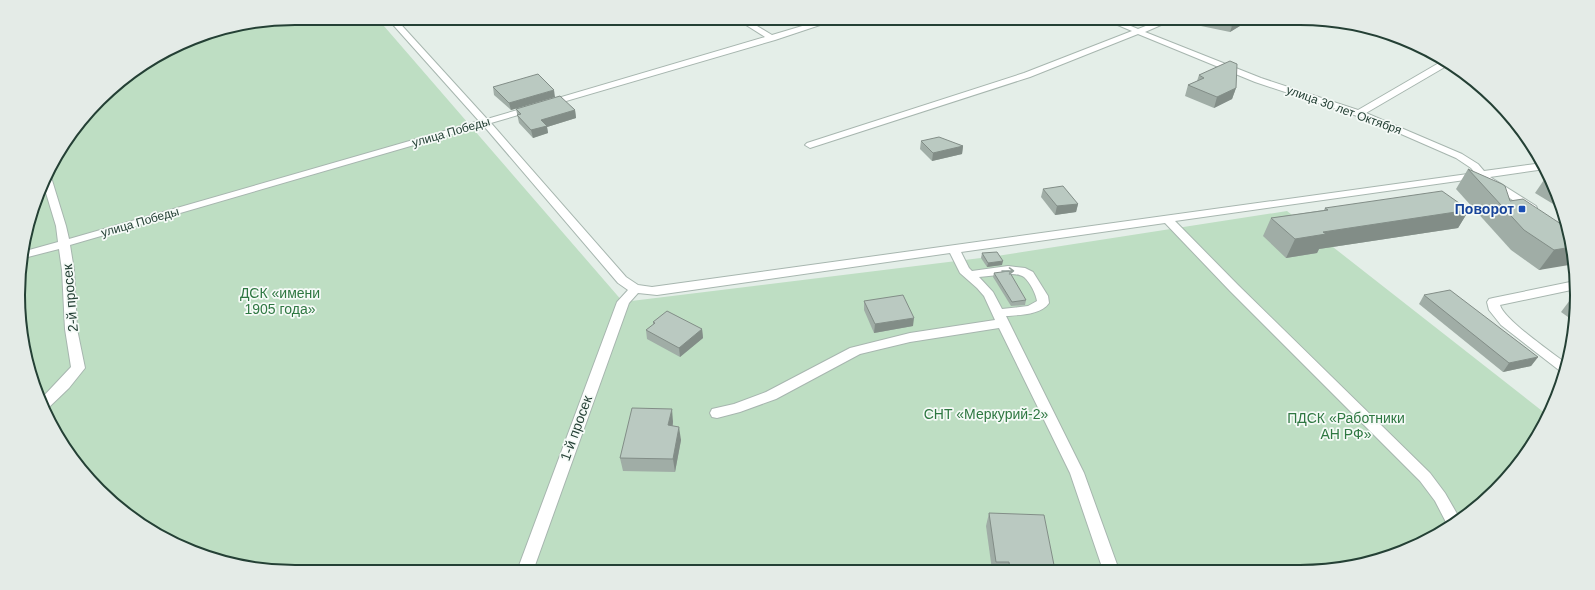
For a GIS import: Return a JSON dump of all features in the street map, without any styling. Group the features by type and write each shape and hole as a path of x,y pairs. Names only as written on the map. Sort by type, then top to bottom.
{"street":[{"path":"396,25 484,122 622,280 628,286 635,289 657,291 957,255 1167,219 1537,167"},
{"path":"751,25 772,38"},
{"name":"улица Победы","path":"28,254 814,25"},
{"name":"улица 30 лет Октября","path":"1121,25 1258,80 1360,113 1459,156 1475,166 1482,175 1542,215"},
{"path":"810,145 1027,75 1156,25"},
{"path":"1360,113 1441,65"},
{"name":"2-й просек","path":"48,401 78,368 71,329 69,283 64,244 61,226 49,186"},
{"path":"1167,219 1234,288 1424,477 1440,497 1451,518"},
{"path":"957,255 964,270 981,285 1000,318 1077,473 1109,565"},
{"path":"717,413 758,402 855,351 867,347 1000,318 1039,306 1043,303 1042,296 1030,275 1021,271 1008,270 970,275"},
{"path":"1561,366 1505,322 1495,310 1493,302 1570,286"},
{"name":"1-й просек","path":"528,565 623,302 635,289"}],"green space":[{"path":"295,25 383,25 623,302 997,256 1287,211 1543,412 1534,430 1503,473 1478,498 1464,509 1435,529 1387,551 1335,563 1300,565 295,565 260,563 242,560 208,551 160,529 131,509 104,486 71,445 53,414 39,382 27,330 25,295 27,260 34,225 39,208 61,160 81,131 104,104 117,92 160,61 208,39 260,27"}],"building":[{"path":"1230,61 1237,64 1236,88 1217,97 1188,85 1204,78 1199,75"},
{"path":"538,74 554,90 509,103 493,87"},
{"path":"560,96 575,110 541,120 547,126 531,130 517,115 521,114 516,109"},
{"path":"939,137 963,146 933,153 921,141"},
{"path":"1468,169 1505,186 1510,201 1523,199 1561,224 1566,248 1554,250 1524,230"},
{"path":"1063,186 1078,204 1057,206 1043,189"},
{"path":"1442,191 1469,210 1323,232 1326,234 1295,239 1271,218 1328,210 1325,208"},
{"path":"997,252 1003,261 988,263 982,253"},
{"path":"1009,271 1026,300 1012,302 994,273"},
{"path":"1450,290 1538,357 1509,363 1424,295"},
{"path":"903,295 914,318 875,324 864,301"},
{"path":"667,311 702,329 679,348 646,330 655,323 653,322"},
{"path":"632,408 672,409 668,425 679,427 673,459 620,458"},
{"path":"989,513 1044,515 1054,565 1009,565 1009,562 996,562"}],"place":[{"name":"Поворот","path":"1522,209"}],"park label":[{"name":"ДСК «имени 1905 года»","path":"280,302"},
{"name":"СНТ «Меркурий-2»","path":"986,414"},
{"name":"ПДСК «Работники АН РФ»","path":"1346,426"}]}
